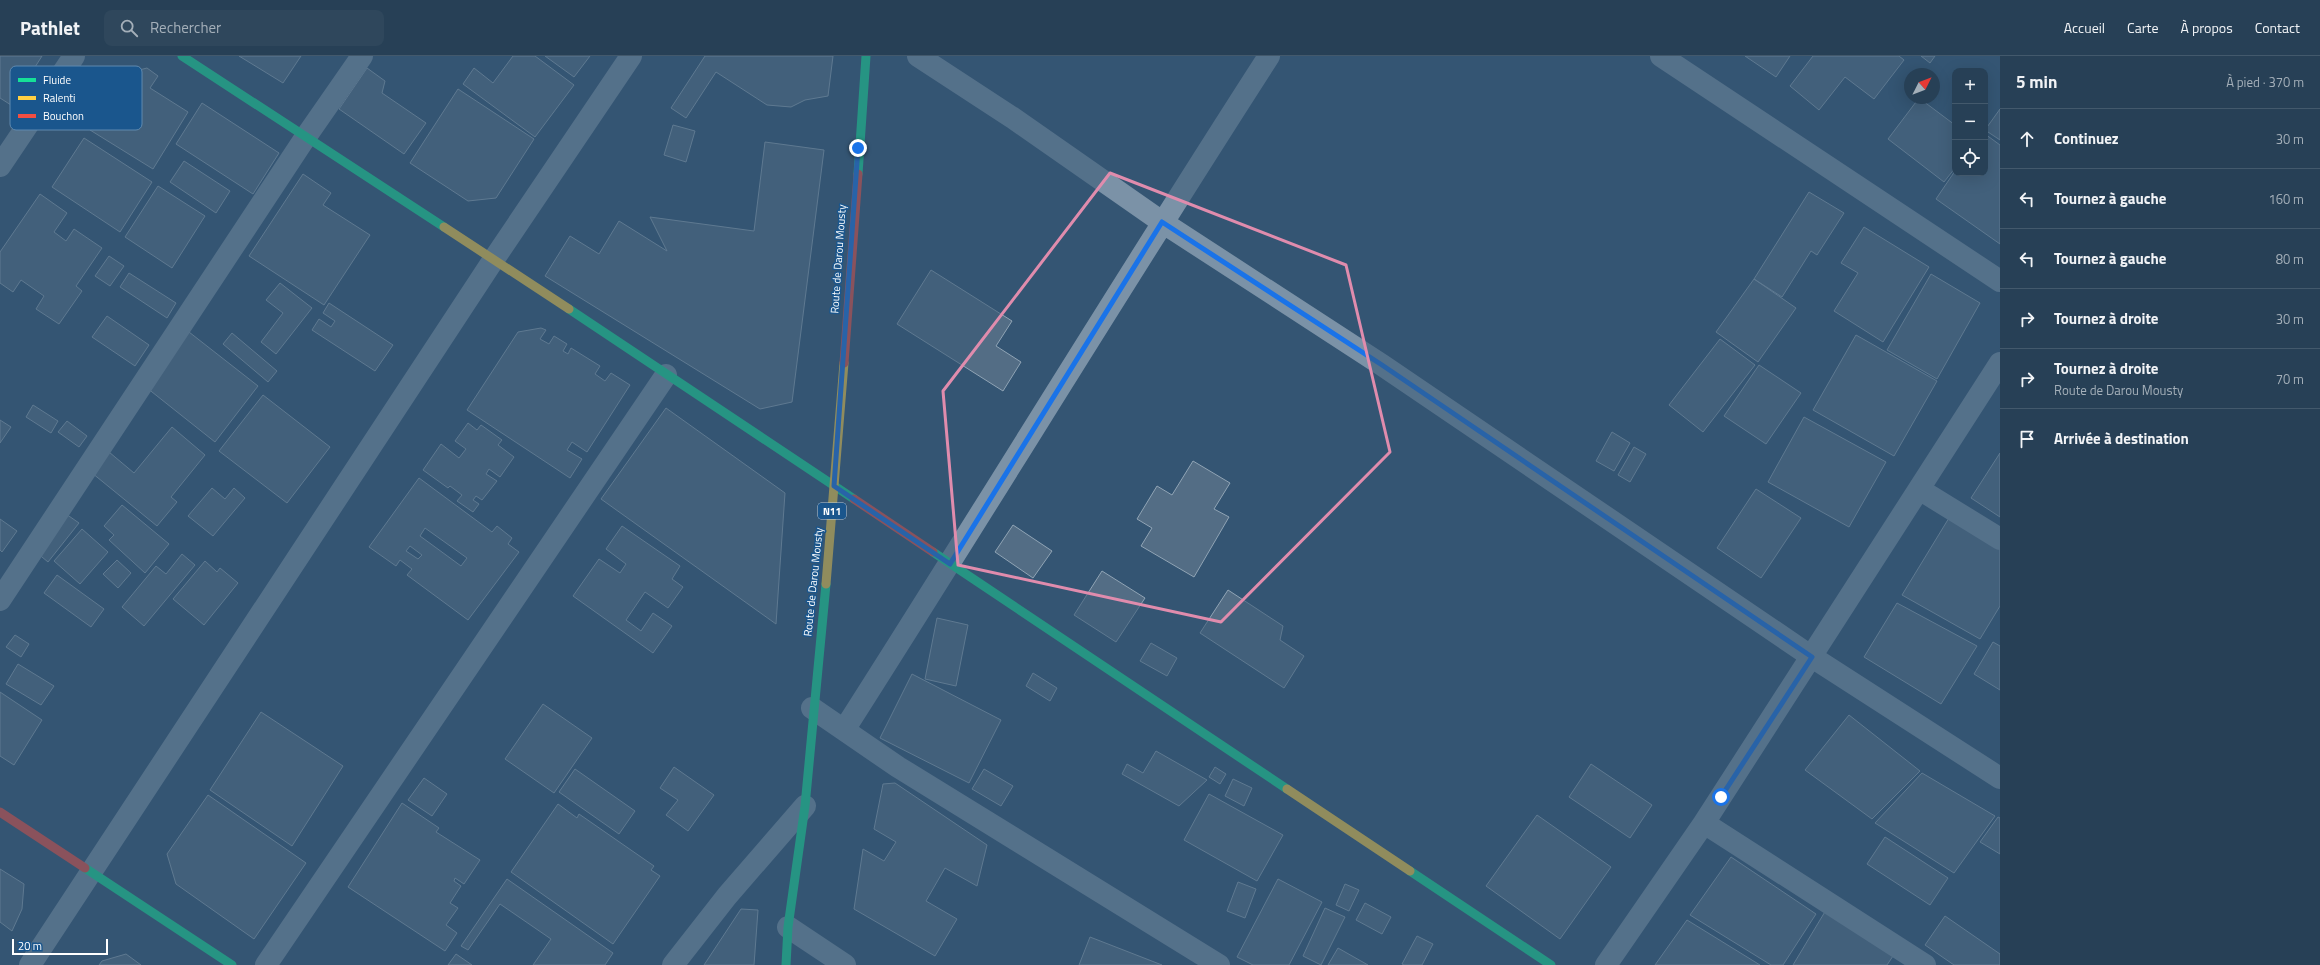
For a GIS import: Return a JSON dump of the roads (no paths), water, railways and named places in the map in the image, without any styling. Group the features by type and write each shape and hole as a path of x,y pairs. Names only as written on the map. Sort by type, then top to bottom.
{"street":[{"path":"67,66 74,56"},
{"path":"182,56 305,138 494,259 1551,965"},
{"path":"0,600 305,138 362,56"},
{"path":"30,965 494,259 631,56"},
{"name":"Route de Darou Mousty","path":"786,965 788,927 805,806 812,708 834,486 866,56"},
{"path":"918,56 1013,118 1162,222 1382,365 1812,657 2000,778"},
{"path":"844,730 950,564 1162,222 1269,56"},
{"path":"1661,56 2000,282"},
{"path":"0,166 24,130"},
{"path":"1606,965 1704,822 2000,364"},
{"path":"266,965 666,375"},
{"path":"1920,489 2000,539"},
{"path":"812,708 898,767 1219,965"},
{"path":"673,965 727,896 805,806"},
{"path":"0,812 90,873 232,965"},
{"path":"1704,822 1925,965"},
{"path":"788,927 845,965"}]}
